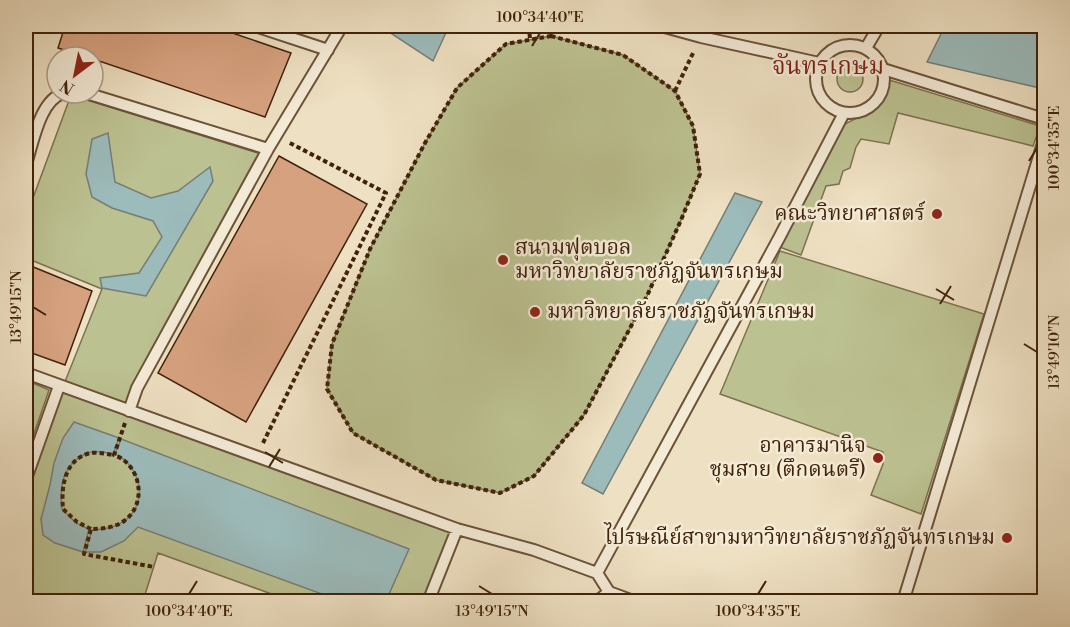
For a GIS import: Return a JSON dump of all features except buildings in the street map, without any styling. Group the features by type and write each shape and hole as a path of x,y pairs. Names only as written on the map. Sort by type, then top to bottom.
{"lane":[{"path":"255,26 328,50"},
{"path":"129,411 137,388 268,149 342,26"},
{"path":"661,26 819,63"},
{"path":"866,48 879,26"},
{"path":"845,45 866,48 874,53 883,69 885,81 883,92 867,110 856,113 834,110 819,94 816,84 819,63 834,48 845,45"},
{"path":"883,69 1044,119"},
{"path":"105,99 268,149"},
{"path":"26,164 44,110 49,105"},
{"path":"597,573 779,238 844,113"},
{"path":"903,602 1044,140"},
{"path":"26,373 457,529 534,550 597,573 609,592 636,602"},
{"path":"26,479 59,386"},
{"path":"428,602 457,529"},
{"path":"596,602 609,592"}],"path":[{"path":"528,26 530,40"},
{"path":"551,36 622,55 675,91 693,126 700,174 647,296 584,415 534,476 500,494 436,480 353,433 327,389 332,344 370,249 425,143 457,88 506,44 530,40 551,36"},
{"path":"675,91 701,37"},
{"path":"256,457 386,193 276,135"},
{"path":"114,455 129,411"},
{"path":"92,453 114,455 121,457 135,474 139,497 134,511 123,522 106,529 91,529 76,522 63,509 61,493 64,478 71,465 82,456 92,453"},
{"path":"91,529 84,554 154,567"}],"green space":[{"path":"551,36 623,55 675,91 693,126 700,174 647,296 584,415 534,476 500,493 436,480 353,433 327,389 332,344 370,249 425,143 457,88 506,44"},
{"path":"850,66 859,70 863,79 859,88 850,92 841,88 837,79 841,70"},
{"path":"886,79 1040,126 1033,146 898,113 889,144 861,139 856,147 850,168 843,171 839,184 826,186 801,255 777,246 843,125 876,108"},
{"path":"67,105 103,105 261,154 127,406 64,384 102,289 26,258 26,217"},
{"path":"780,251 984,314 921,514 871,495 883,464 883,452 720,394"},
{"path":"26,380 49,390 26,457"},
{"path":"61,392 452,532 423,601 291,601 158,553 143,601 26,601 26,488"}],"water":[{"path":"392,26 449,26 433,61 389,32"},
{"path":"945,26 1044,26 1044,89 927,62"},
{"path":"108,133 115,182 151,198 178,191 210,167 213,181 146,296 102,288 100,278 139,273 162,237 153,221 112,208 92,197 86,174 92,139"},
{"path":"735,193 762,202 603,494 582,483"},
{"path":"74,422 119,438 113,454 96,452 84,454 71,465 64,476 61,495 62,509 76,523 89,529 83,552 55,543 43,535 41,519 54,463 63,438"},
{"path":"121,439 409,549 386,601 341,601 138,527 124,541 101,552 85,552 92,530 109,528 124,521 137,505 139,486 136,476 131,467 115,454"}],"place":[{"name":"คณะวิทยาศาสตร์","path":"937,214"},
{"name":"สนามฟุตบอล มหาวิทยาลัยราชภัฏจันทรเกษม","path":"503,260"},
{"name":"มหาวิทยาลัยราชภัฏจันทรเกษม","path":"535,312"},
{"name":"อาคารมานิจ ชุมสาย (ตึกดนตรี)","path":"878,458"},
{"name":"ไปรษณีย์สาขามหาวิทยาลัยราชภัฏจันทรเกษม","path":"1007,538"}],"district":[{"name":"จันทรเกษม","path":"828,67"}]}
